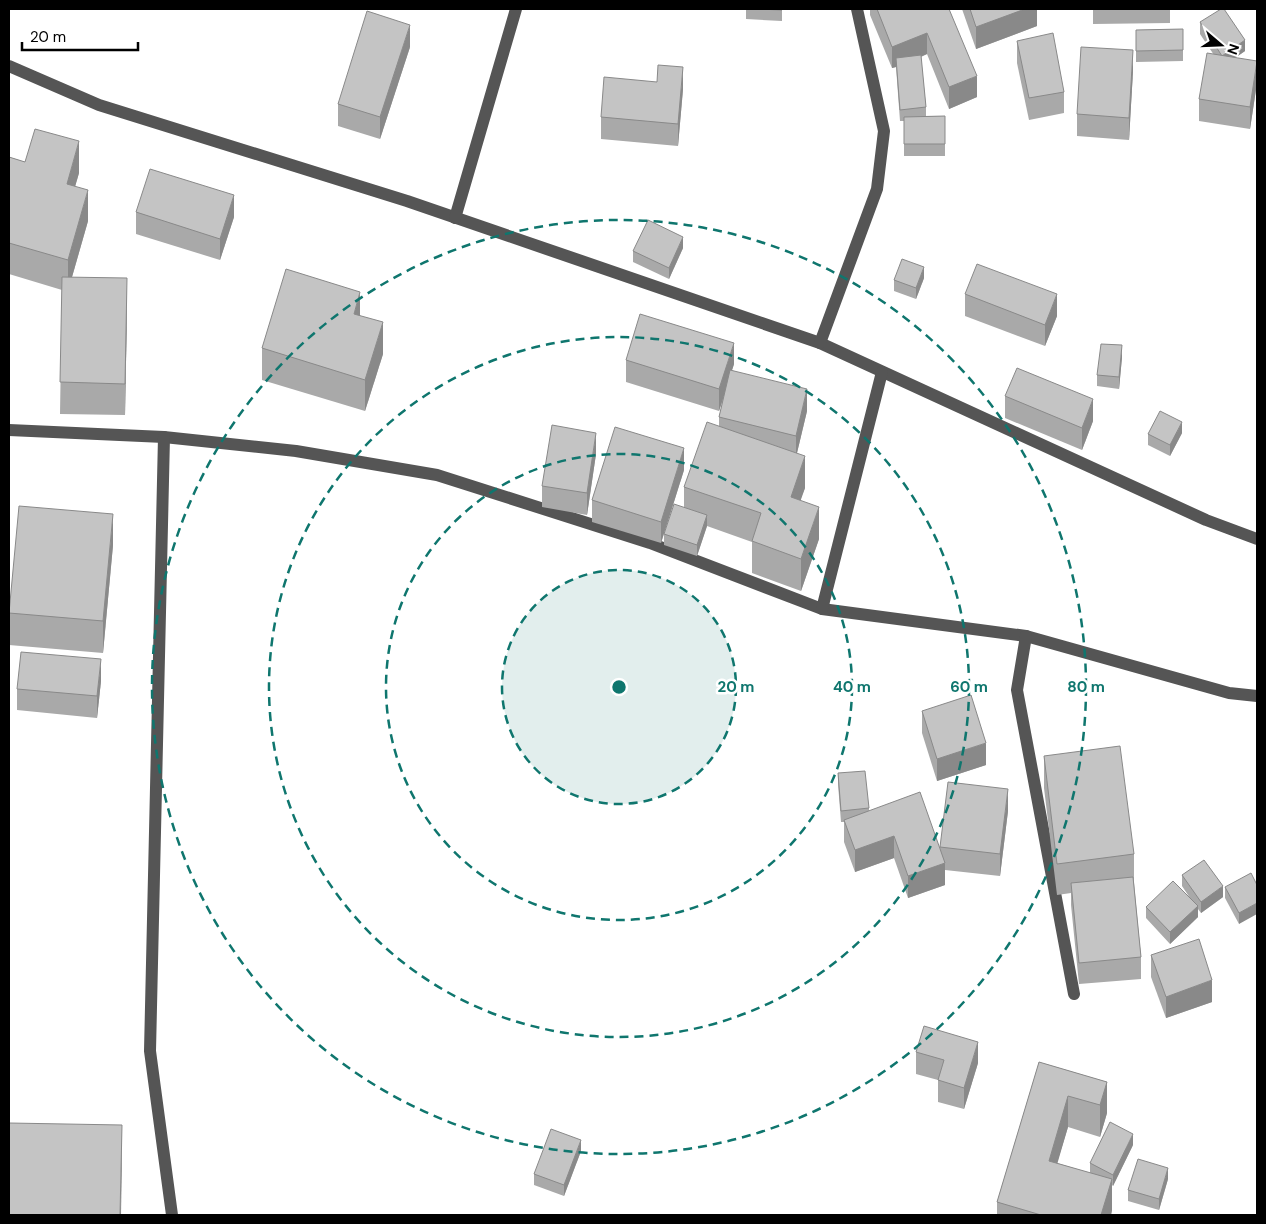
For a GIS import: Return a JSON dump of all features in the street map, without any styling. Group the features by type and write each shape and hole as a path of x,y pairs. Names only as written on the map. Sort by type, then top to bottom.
{"street":[{"path":"455,218 516,9"},
{"path":"820,343 877,190 884,131 857,9"},
{"path":"9,66 99,105 455,218 820,343 1206,520 1257,539"},
{"path":"822,609 882,372"},
{"path":"9,430 164,437 296,451 437,475 650,543 822,609 1026,636 1229,693 1257,696"},
{"path":"164,437 150,1051 172,1215"},
{"path":"1026,636 1017,690 1074,994"}],"building":[{"path":"877,9 949,9 977,76 949,87 927,33 892,47"},
{"path":"970,9 1025,9 976,27"},
{"path":"1224,9 1245,40 1222,56 1200,22"},
{"path":"367,11 410,25 380,117 338,104"},
{"path":"1183,29 1183,50 1136,51 1136,30"},
{"path":"1053,33 1064,92 1029,98 1017,41"},
{"path":"1081,47 1133,50 1129,118 1077,114"},
{"path":"1207,53 1257,61 1250,107 1199,99"},
{"path":"921,55 926,107 900,110 896,58"},
{"path":"658,65 683,67 678,124 601,117 604,77 657,82"},
{"path":"945,116 945,144 904,144 904,117"},
{"path":"35,129 79,141 67,184 88,190 68,260 9,243 9,157 25,162"},
{"path":"150,169 234,195 220,239 136,212"},
{"path":"648,220 683,237 669,268 633,251"},
{"path":"902,259 924,267 916,288 894,280"},
{"path":"977,264 1057,294 1045,325 965,294"},
{"path":"286,269 360,292 354,314 383,322 365,380 262,348"},
{"path":"62,277 127,278 125,384 60,382"},
{"path":"640,314 734,343 719,389 626,360"},
{"path":"1101,344 1122,345 1119,377 1097,375"},
{"path":"1017,368 1093,399 1082,428 1005,396"},
{"path":"730,370 807,389 796,436 719,417"},
{"path":"1160,411 1182,422 1170,445 1148,434"},
{"path":"707,422 805,456 791,497 819,507 801,559 752,541 761,513 684,487"},
{"path":"552,425 596,433 587,493 542,486"},
{"path":"615,427 684,448 661,522 592,500"},
{"path":"674,504 707,515 697,545 664,534"},
{"path":"19,506 113,514 103,621 9,613"},
{"path":"21,652 101,659 97,696 17,689"},
{"path":"971,695 986,743 937,759 922,711"},
{"path":"1120,746 1134,854 1057,864 1044,756"},
{"path":"865,771 869,808 841,811 838,773"},
{"path":"948,782 1008,789 1000,854 940,847"},
{"path":"920,792 945,863 908,876 894,836 855,850 844,820"},
{"path":"1204,860 1223,886 1201,902 1182,875"},
{"path":"1251,873 1257,885 1257,903 1239,913 1225,887"},
{"path":"1133,877 1141,957 1079,963 1071,883"},
{"path":"1173,881 1198,906 1170,932 1146,907"},
{"path":"1199,939 1212,980 1166,997 1151,955"},
{"path":"924,1026 978,1042 964,1088 938,1080 944,1060 916,1052"},
{"path":"1039,1062 1107,1082 1100,1105 1068,1096 1049,1161 1112,1179 1101,1215 1041,1215 997,1202"},
{"path":"1110,1122 1133,1134 1113,1175 1090,1163"},
{"path":"9,1123 122,1125 120,1215 9,1215"},
{"path":"551,1129 581,1140 564,1185 534,1174"},
{"path":"1138,1159 1168,1168 1159,1199 1128,1190"}]}
